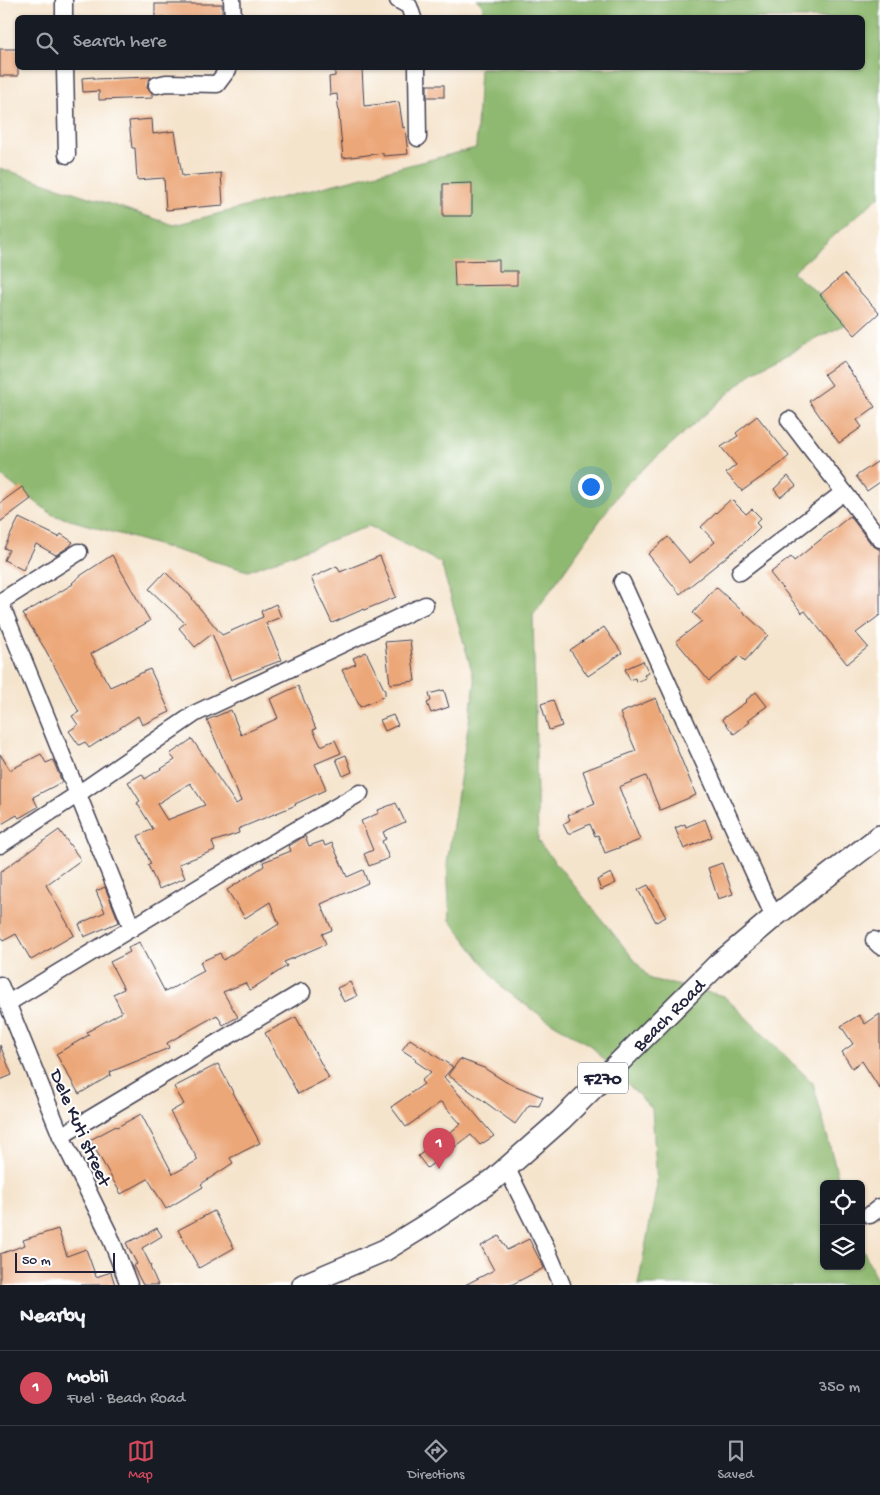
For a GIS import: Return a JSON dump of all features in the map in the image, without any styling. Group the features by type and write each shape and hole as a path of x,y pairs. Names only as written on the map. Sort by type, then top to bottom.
{"main road":[{"name":"Beach Road","path":"303,1285 385,1250 492,1180 561,1120 716,966 774,917 880,836"}],"street":[{"path":"64,0 64,15"},
{"path":"232,0 233,15"},
{"path":"398,0 409,6 413,15"},
{"path":"65,70 66,155"},
{"path":"158,85 166,83 217,84 228,70"},
{"path":"417,70 418,138"},
{"path":"789,420 880,539"},
{"path":"740,572 844,492"},
{"path":"79,552 0,602 132,928"},
{"path":"622,582 774,917"},
{"path":"0,845 196,713 425,605"},
{"path":"8,1003 244,860 360,793"},
{"name":"Dele Kuti street","path":"0,985 61,1136 108,1234 129,1285"},
{"path":"61,1136 302,992"},
{"path":"506,1167 545,1245 562,1285"}],"green space":[{"path":"477,0 880,0 880,196 792,272 820,295 846,324 754,371 625,485 533,615 538,841 650,979 724,996 813,1083 839,1180 820,1180 820,1270 865,1270 865,1254 879,1285 638,1285 657,1185 652,1109 591,1046 543,1017 503,989 450,920 447,864 475,682 441,563 369,526 248,571 53,515 0,475 0,168 174,225 476,148 480,70 865,70 865,15 482,15 483,6"}],"building":[{"path":"155,4 222,4 222,15 155,15"},
{"path":"0,49 15,49 15,70 18,70 18,76 0,76"},
{"path":"335,70 362,70 364,106 399,102 403,128 405,127 408,154 383,156 383,153 343,158 337,94 330,95 329,77 335,76"},
{"path":"94,77 94,79 151,77 147,87 152,93 152,98 99,100 99,91 83,92 82,78"},
{"path":"427,85 444,85 444,97 427,97"},
{"path":"152,119 153,134 175,131 182,176 221,173 223,205 166,210 164,178 137,180 135,148 132,148 129,121"},
{"path":"472,183 472,216 443,216 443,184"},
{"path":"499,260 499,271 517,271 517,285 455,286 454,261"},
{"path":"844,274 879,313 855,335 820,295"},
{"path":"843,361 875,407 857,420 862,427 839,443 809,401 832,385 824,374"},
{"path":"757,416 789,456 742,491 726,473 736,465 721,447 738,436 736,433"},
{"path":"880,460 880,482 867,491 856,476"},
{"path":"788,476 796,486 780,497 774,489"},
{"path":"22,487 31,499 0,522 0,503"},
{"path":"731,499 746,514 752,509 761,518 756,523 760,527 745,542 680,594 648,554 668,537 690,563 715,542 701,527"},
{"path":"850,516 872,545 880,550 880,615 856,633 868,647 847,664 805,611 802,613 770,573 791,557 794,561"},
{"path":"19,518 59,537 61,534 73,542 56,555 36,544 23,570 4,560 9,550 4,548"},
{"path":"112,555 150,621 91,654 110,687 150,669 170,712 142,725 138,716 89,748 85,742 79,745 69,731 78,725 72,716 79,712 45,649 23,614 73,584 80,576"},
{"path":"380,556 396,597 332,623 311,578 337,566 340,572"},
{"path":"165,572 193,598 222,635 263,617 261,611 276,604 281,617 266,623 282,660 231,680 212,634 195,647 179,628 185,623 149,589"},
{"path":"716,587 768,635 745,661 740,656 709,681 676,641 702,621 693,613"},
{"path":"604,627 622,653 588,676 570,650"},
{"path":"410,640 415,681 390,684 385,642"},
{"path":"366,652 385,691 385,696 360,707 342,670 356,664 353,658"},
{"path":"643,661 649,673 644,675 646,678 636,682 635,678 630,680 625,669"},
{"path":"298,686 316,729 313,730 321,746 335,740 341,753 315,764 325,790 296,805 238,829 239,833 212,842 215,850 179,864 185,878 159,889 148,865 151,864 138,836 153,829 137,803 140,801 128,782 142,774 145,779 175,760 170,754 192,739 236,804 241,801 207,720 231,710 241,735 278,718 270,699","holes":["190,783 205,805 167,820 157,804"]},
{"path":"444,690 449,707 431,713 427,703 431,701 429,694"},
{"path":"756,692 767,706 748,720 750,722 734,734 722,719 746,702"},
{"path":"656,698 696,795 660,810 646,776 619,787 640,840 605,853 598,835 595,836 590,824 568,834 563,824 570,820 568,815 595,804 583,771 636,751 620,713"},
{"path":"553,700 562,726 549,730 541,704"},
{"path":"393,715 398,725 385,731 380,720"},
{"path":"0,754 10,770 41,754 46,763 53,760 62,782 33,797 38,807 19,818 17,815 0,825"},
{"path":"346,755 352,772 343,776 336,759"},
{"path":"396,803 405,822 383,832 386,839 382,841 389,858 369,866 364,854 373,850 361,821 379,813 378,810"},
{"path":"705,819 712,837 684,849 675,828 685,824 686,827"},
{"path":"59,830 81,860 46,885 74,935 31,960 16,934 3,941 0,934 0,872"},
{"path":"305,836 309,846 323,841 325,846 332,843 347,877 363,870 368,883 321,904 332,930 322,934 326,944 284,962 287,966 250,990 245,983 223,992 238,1017 223,1025 217,1015 167,1043 169,1048 110,1072 111,1075 79,1094 56,1054 89,1035 87,1032 122,1012 113,994 124,989 110,962 130,952 128,948 139,942 165,992 204,971 200,962 220,953 223,960 279,924 270,902 245,918 227,890 264,866 263,862 291,851 289,846"},
{"path":"722,863 733,894 718,899 708,868"},
{"path":"611,873 616,883 601,890 597,880"},
{"path":"648,885 666,917 656,922 638,890"},
{"path":"105,887 119,922 84,937 79,924 105,912 96,891"},
{"path":"350,982 357,996 344,1002 337,988"},
{"path":"880,1014 880,1089 862,1061 852,1068 842,1052 853,1044 841,1026 859,1015 865,1024"},
{"path":"296,1017 329,1078 298,1094 265,1033"},
{"path":"410,1039 453,1067 444,1077 494,1136 480,1145 471,1135 427,1168 418,1156 461,1124 441,1102 406,1127 391,1107 424,1084 421,1081 431,1072 402,1050"},
{"path":"0,1045 12,1075 0,1080"},
{"path":"460,1059 484,1068 506,1082 543,1097 539,1106 529,1105 515,1124 448,1075"},
{"path":"218,1064 260,1143 230,1158 233,1163 201,1184 203,1187 166,1209 148,1179 121,1194 90,1140 141,1114 173,1174 198,1160 170,1112 184,1104 174,1087"},
{"path":"214,1211 234,1248 199,1268 178,1230"},
{"path":"157,1228 162,1236 142,1248 158,1285 143,1285 133,1266 137,1264 126,1243"},
{"path":"58,1229 67,1256 86,1249 96,1277 111,1272 115,1285 0,1285 0,1254 25,1245 23,1240"},
{"path":"499,1236 507,1250 529,1239 544,1268 511,1285 465,1285 494,1270 481,1246"}],"place":[{"name":"Mobil","path":"439,1169"}]}
